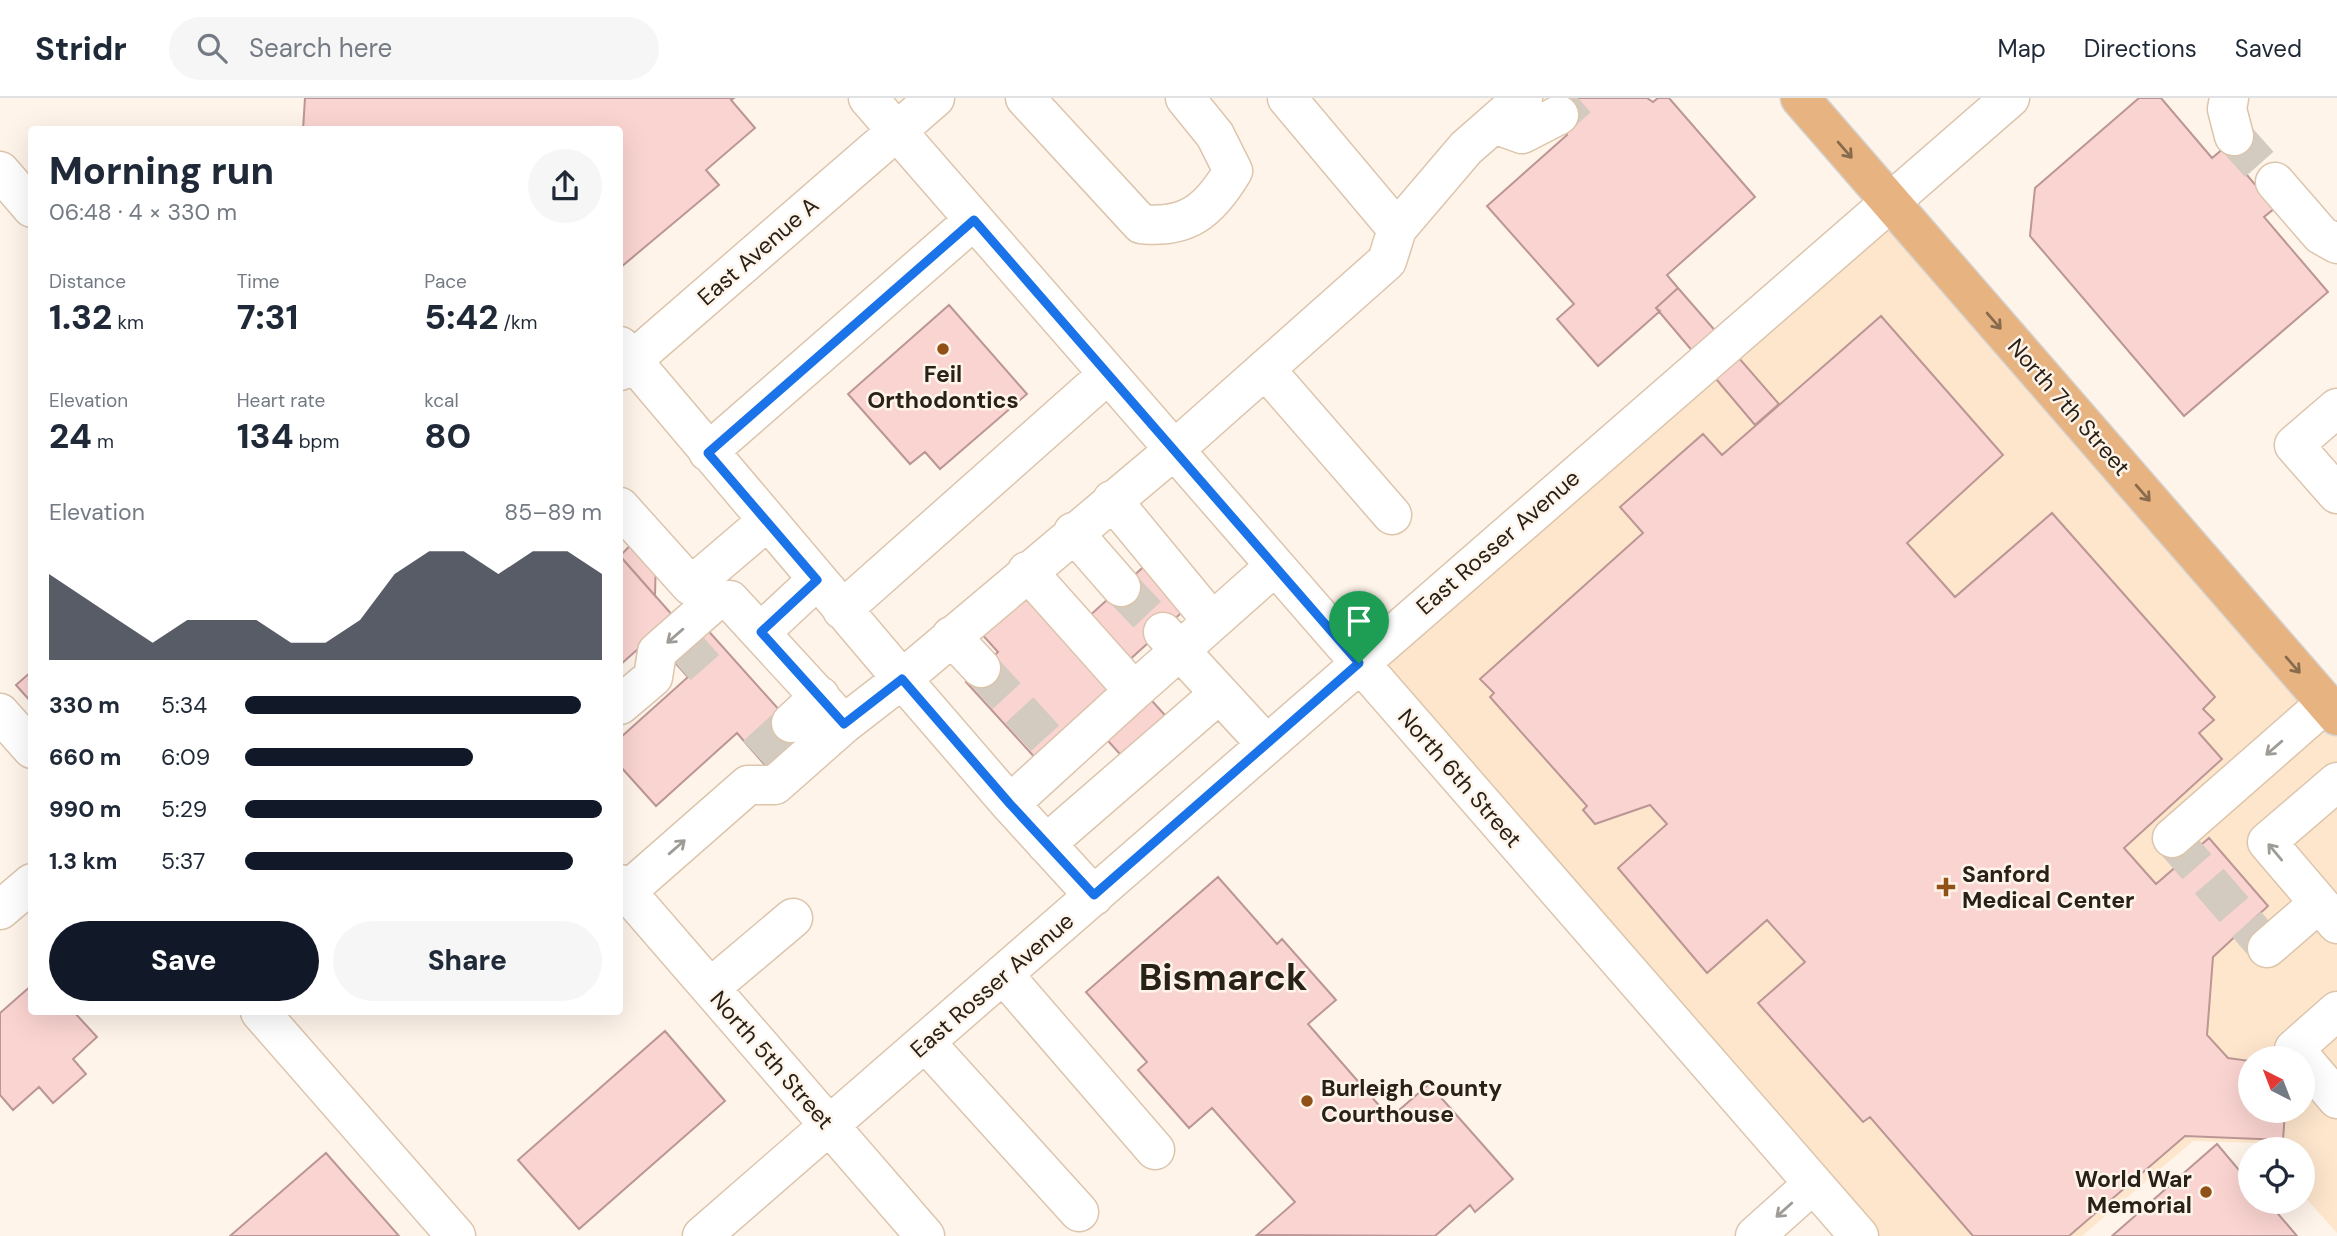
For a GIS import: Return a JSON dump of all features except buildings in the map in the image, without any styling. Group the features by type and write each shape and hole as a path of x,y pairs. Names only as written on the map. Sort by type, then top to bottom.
{"main road":[{"name":"North 7th Street","path":"1800,98 2331,709"}],"street":[{"name":"North 6th Street","path":"868,98 1859,1236"},
{"name":"East Avenue A","path":"624,359 935,98"},
{"path":"1025,98 1140,224 1167,226 1198,215 1224,187 1233,171 1215,135 1185,98"},
{"path":"1287,98 1397,229"},
{"path":"791,723 832,710 902,679 1073,532 1174,450 1387,261 1397,229 1466,148 1523,98"},
{"name":"East Rosser Avenue","path":"702,1236 2010,98"},
{"path":"2229,98 2227,109 2234,136"},
{"path":"1494,124 1522,134 1559,115"},
{"path":"0,172 28,204"},
{"path":"2275,182 2321,234 2337,244"},
{"path":"708,453 974,220"},
{"path":"624,359 1010,804 1094,895"},
{"path":"1265,369 1392,514"},
{"path":"842,610 1108,374"},
{"path":"2337,408 2294,446 2337,494"},
{"path":"1112,500 1212,621"},
{"path":"623,510 691,586 766,522"},
{"path":"1073,532 1122,587"},
{"path":"1010,804 1058,752 1134,691 1171,640 1212,621 1275,566"},
{"path":"1027,571 1134,691"},
{"path":"713,635 751,622 817,580"},
{"path":"623,703 665,671 657,652 715,601 730,600 832,710"},
{"path":"951,636 981,668"},
{"path":"1171,640 1266,744"},
{"path":"1046,844 1219,694"},
{"path":"2172,838 2331,709"},
{"path":"623,888 752,770 775,785 832,710"},
{"path":"0,713 28,744"},
{"path":"2267,948 2328,914 2267,842 2337,782"},
{"path":"0,910 28,886"},
{"name":"North 5th Street","path":"623,888 925,1236"},
{"path":"710,988 793,918"},
{"path":"1003,974 1156,1150"},
{"path":"2297,1046 2337,1011"},
{"path":"263,1015 456,1236"},
{"path":"926,1043 1079,1212"},
{"path":"2315,1073 2337,1099"},
{"path":"1755,1236 1813,1184"}],"shaded area":[{"name":"Sanford Medical Center","path":"1890,202 2337,716 2337,1233 2315,1208 2315,1137 2238,1137 2238,1142 2193,1141 2082,1236 1859,1236 1359,663"}],"tunnel":[{"path":"1559,115 1578,98"},
{"path":"2234,136 2275,182"},
{"path":"1121,587 1162,630"},
{"path":"678,666 713,635"},
{"path":"981,668 1053,747"},
{"path":"756,755 791,723"},
{"path":"2172,838 2267,948"}],"place":[{"name":"Feil Orthodontics","path":"943,349"},
{"name":"Sanford Medical Center","path":"1946,887"},
{"name":"Burleigh County Courthouse","path":"1307,1101"},
{"name":"World War Memorial","path":"2206,1192"}],"district":[{"name":"Bismarck","path":"1223,977"}],"route":[{"path":"974,220 1359,663 1094,895 1010,804 902,679 844,724 761,632 817,580 708,453 974,220"}]}
